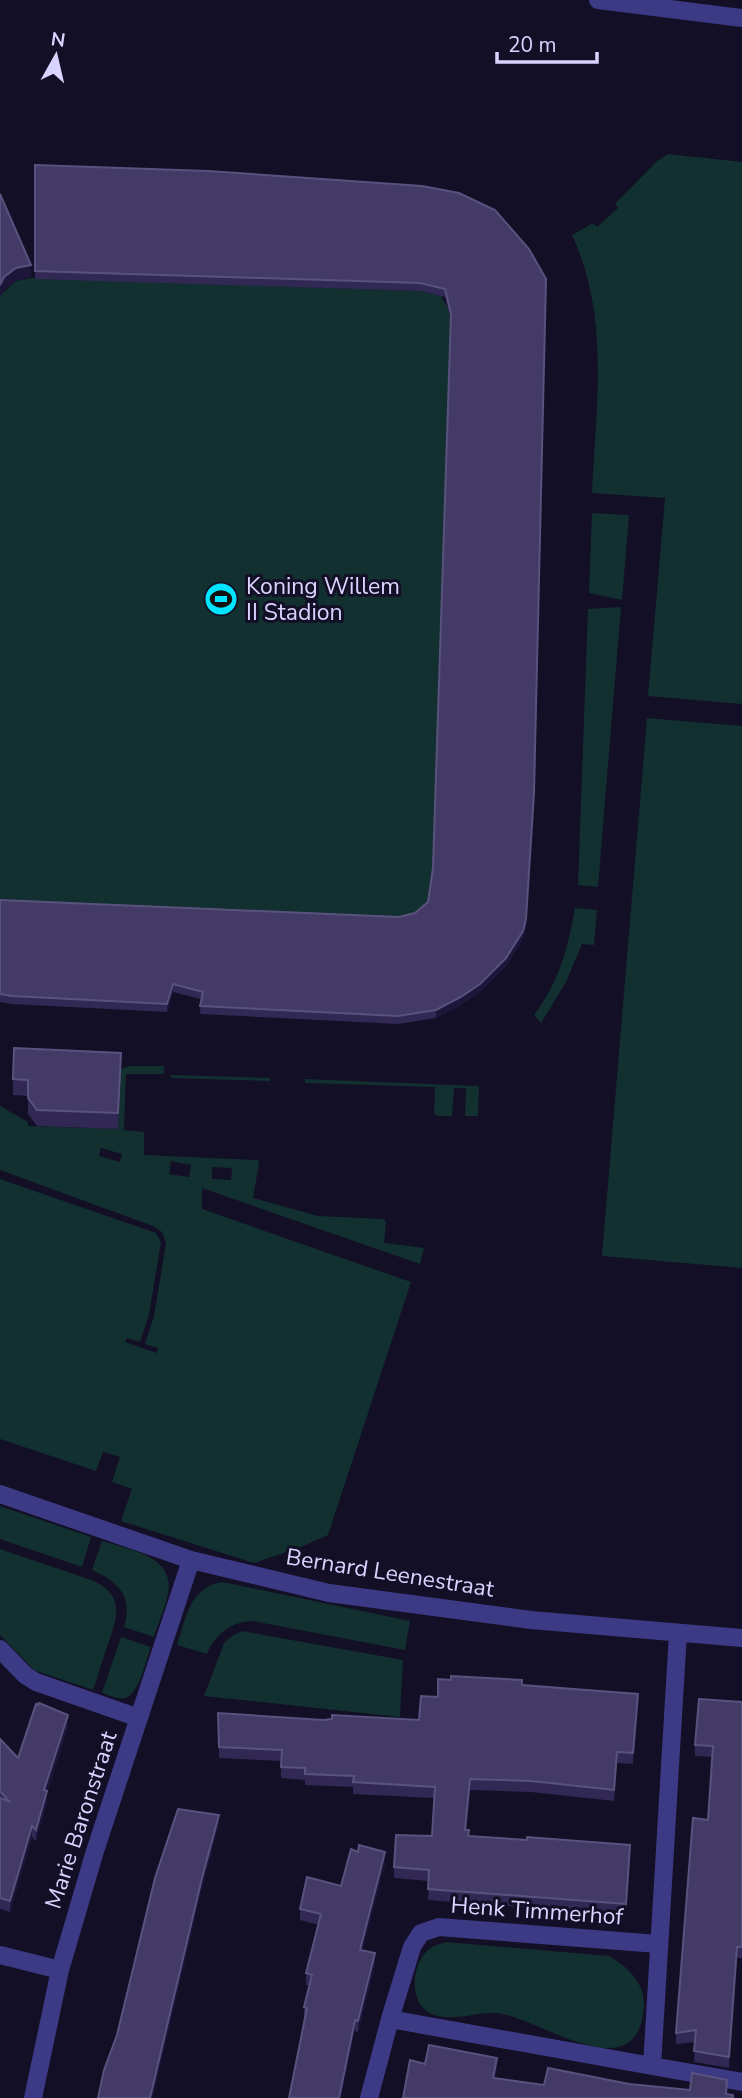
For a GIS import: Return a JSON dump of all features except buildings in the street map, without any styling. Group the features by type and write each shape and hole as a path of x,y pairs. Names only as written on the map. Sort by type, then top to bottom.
{"street":[{"path":"598,0 742,18"},
{"name":"Bernard Leenestraat","path":"0,1494 191,1560 330,1593 531,1620 742,1638"},
{"name":"Marie Baronstraat","path":"33,2098 60,1970 95,1851 191,1560"},
{"path":"652,2066 678,1633"},
{"path":"0,1649 25,1675 36,1682 139,1718"},
{"name":"Henk Timmerhof","path":"369,2098 412,1947 421,1933 439,1927 658,1944"},
{"path":"0,1955 60,1970"},
{"path":"390,2019 742,2082"}],"green space":[{"path":"668,154 742,162 742,704 648,696 665,498 592,493 598,362 596,329 592,297 572,235 593,223 597,227 618,208 615,204 657,161"},
{"name":"Koning Willem II Stadion","path":"31,278 420,291 441,296 448,308 451,322 433,876 428,910 415,921 0,908 0,295 16,281"},
{"path":"592,513 629,515 622,600 589,593"},
{"path":"621,607 598,887 578,885 588,609"},
{"path":"647,718 742,726 742,1268 602,1256"},
{"path":"575,908 597,910 594,945 582,944 566,982 541,1023 534,1015 550,990 561,964"},
{"path":"129,1066 164,1066 164,1074 126,1074 124,1130 144,1132 144,1155 258,1160 253,1198 318,1216 383,1219 386,1222 384,1243 424,1248 420,1264 202,1188 202,1209 411,1282 328,1535 254,1563 121,1521 132,1489 112,1482 120,1457 103,1452 96,1471 0,1439 0,1179 156,1233 161,1242 149,1315 140,1342 127,1338 125,1342 157,1353 158,1348 145,1344 154,1316 166,1243 162,1232 153,1226 0,1170 0,1106 28,1122 28,1126 118,1129 121,1069","holes":["101,1148 122,1154 120,1162 99,1156","171,1161 191,1165 189,1177 169,1174","212,1167 232,1168 231,1180 212,1179"]},
{"path":"171,1075 270,1078 270,1081 171,1078"},
{"path":"305,1079 479,1086 478,1116 465,1116 466,1088 454,1088 452,1116 437,1116 434,1113 435,1087 305,1083"},
{"path":"0,1506 91,1537 82,1567 0,1539"},
{"path":"102,1541 148,1556 165,1571 169,1581 168,1594 154,1637 124,1627 127,1607 122,1591 110,1580 92,1570"},
{"path":"0,1549 94,1581 111,1594 115,1602 116,1618 93,1690 34,1670 0,1635"},
{"path":"223,1582 410,1621 405,1650 253,1621 238,1623 225,1630 214,1641 207,1654 177,1645 187,1614 196,1597 212,1585"},
{"path":"242,1631 403,1660 400,1717 204,1696 224,1643"},
{"path":"121,1637 151,1647 134,1690 125,1698 116,1698 102,1693"},
{"path":"446,1942 609,1956 628,1970 641,1989 644,2005 639,2030 627,2044 610,2048 590,2046 499,2013 447,2017 428,2012 417,1998 417,1968 427,1951"}],"place":[{"name":"Koning Willem II Stadion","path":"221,599"}]}
